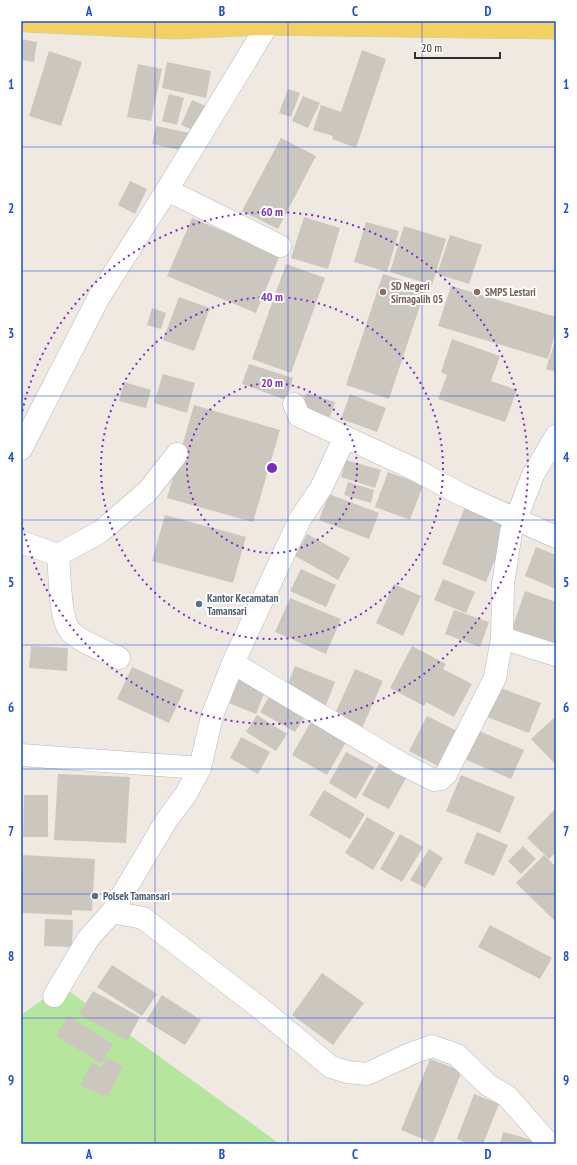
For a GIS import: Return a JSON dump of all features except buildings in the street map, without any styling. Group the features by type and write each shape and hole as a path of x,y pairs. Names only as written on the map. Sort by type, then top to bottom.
{"main road":[{"path":"26,21 556,28"}],"street":[{"path":"21,449 99,297 167,190 264,23"},
{"path":"167,190 280,246"},
{"path":"294,404 298,416 414,469 462,495 556,537"},
{"path":"233,663 402,764 438,781 446,774 495,678 502,638 503,584 511,532 533,475 556,436"},
{"path":"54,996 88,939 112,912 166,821 186,794 200,768 212,716 233,663 300,519 321,488 345,437"},
{"path":"21,542 58,555 100,532 147,492 177,454"},
{"path":"58,555 64,617 70,630 78,637 119,658"},
{"path":"502,638 556,655"},
{"path":"21,755 200,768"},
{"path":"112,912 143,918 260,1008 331,1067 347,1072 367,1074 410,1054 432,1046 457,1055 488,1085 507,1096 549,1144"}],"green space":[{"path":"62,986 280,1144 21,1144 21,1015"}],"place":[{"name":"SD Negeri Sirnagalih 05","path":"383,292"},
{"name":"SMPS Lestari","path":"477,292"},
{"name":"Kantor Kecamatan Tamansari","path":"199,604"},
{"name":"Polsek Tamansari","path":"95,896"}]}
